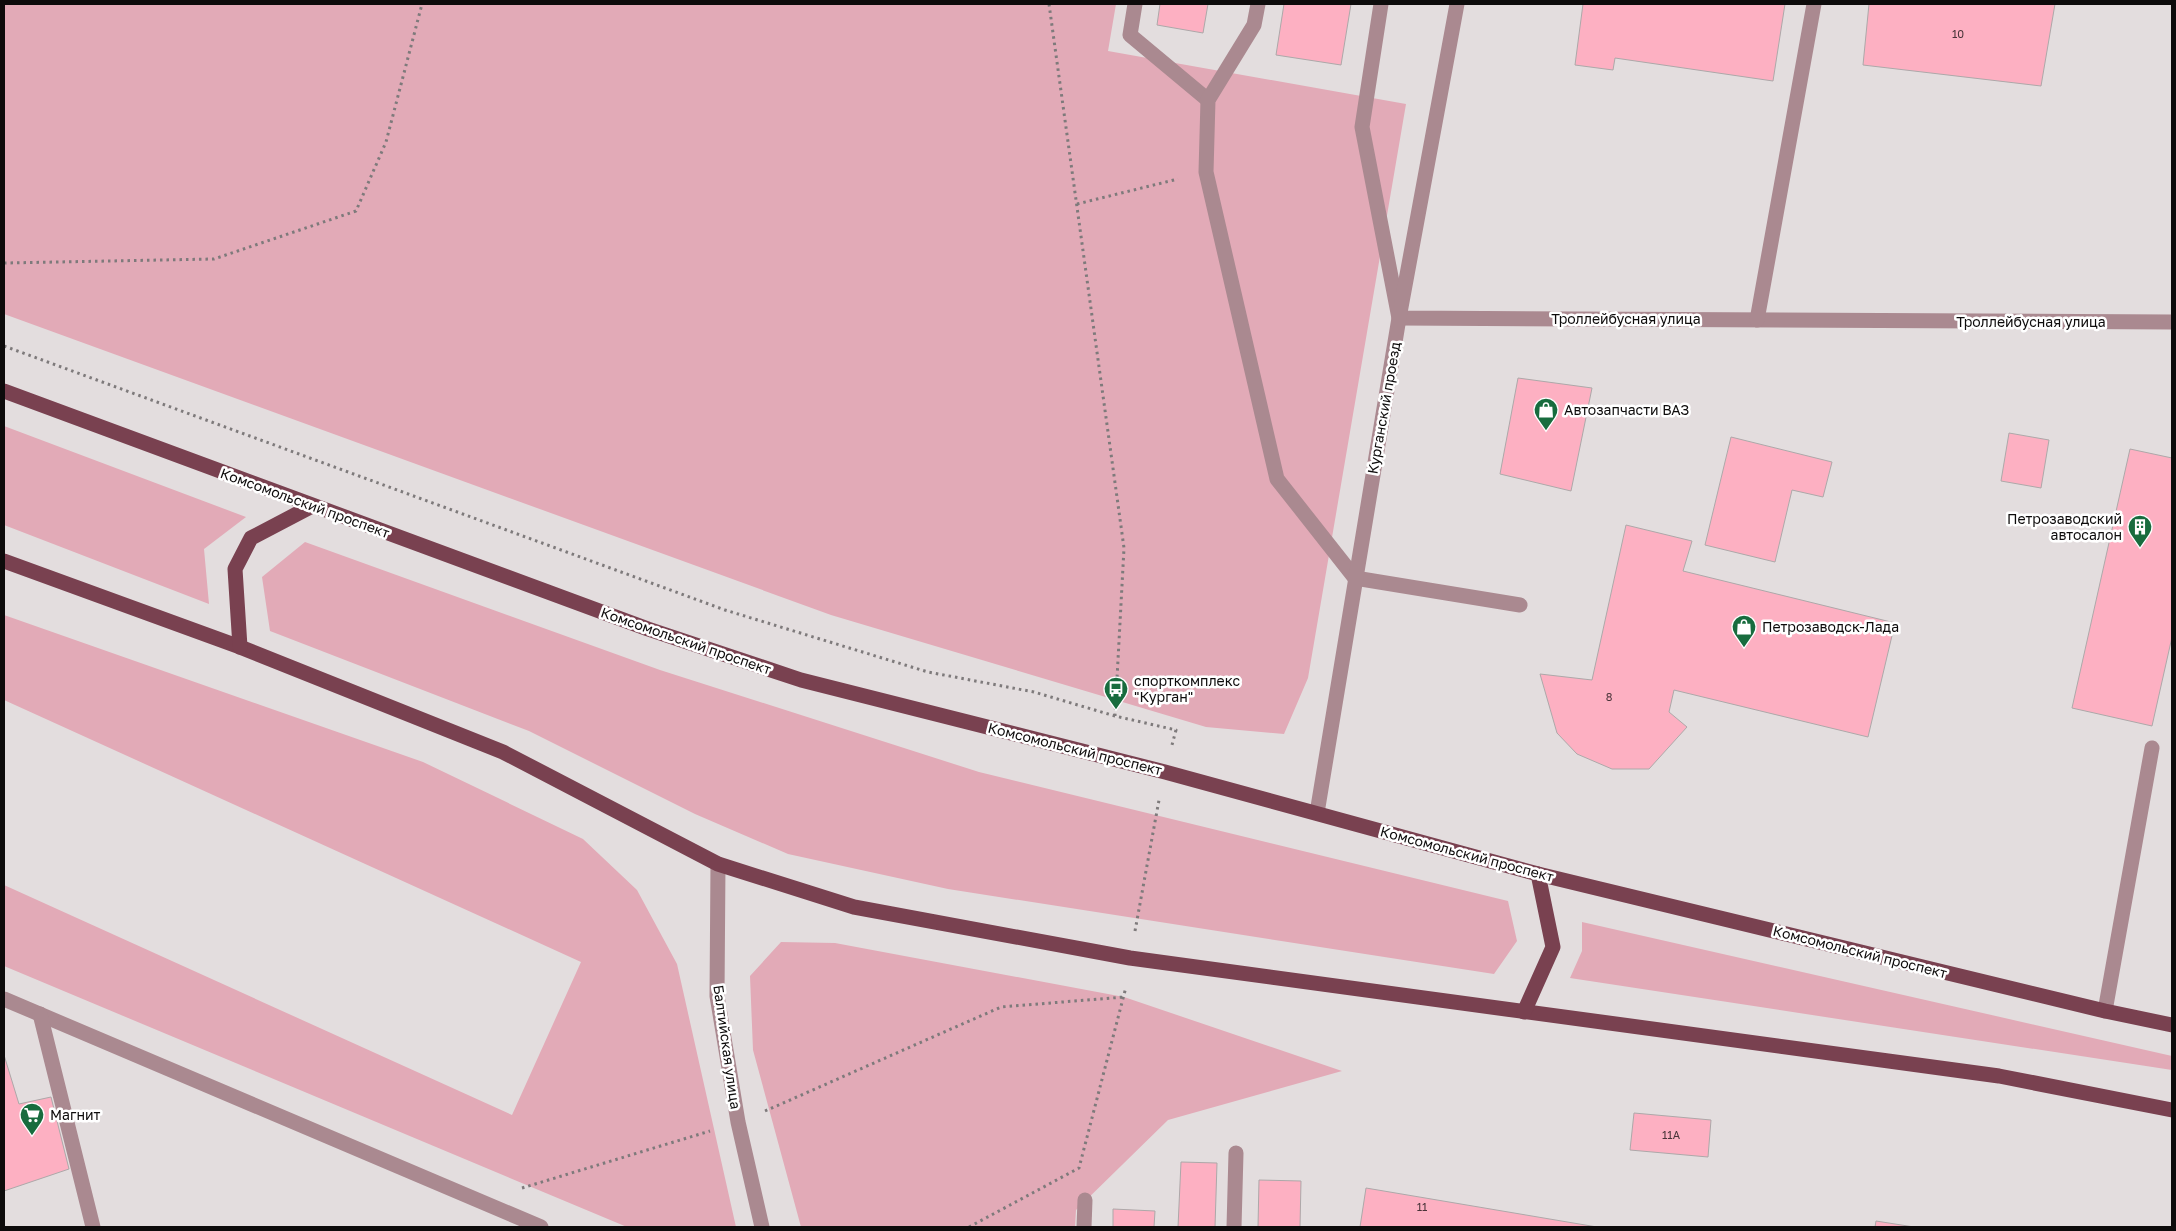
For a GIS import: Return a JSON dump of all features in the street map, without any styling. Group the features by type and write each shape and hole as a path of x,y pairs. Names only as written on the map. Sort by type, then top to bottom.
{"main road":[{"name":"Комсомольский проспект","path":"4,391 648,629 801,680 1165,772 1538,874 2105,1011 2172,1025"},
{"path":"240,647 235,568 252,538 312,506"},
{"path":"4,561 240,647 503,752 718,864 854,907 1130,958 1999,1076 2172,1110"},
{"path":"1524,1012 1553,948 1538,874"}],"street":[{"path":"1135,4 1130,36 1208,100"},
{"path":"1258,4 1254,25 1208,100 1206,172 1277,479 1355,578 1520,605"},
{"path":"1381,4 1362,127 1399,318"},
{"name":"Курганский проезд","path":"1318,813 1399,318 1457,4"},
{"path":"1757,320 1814,4"},
{"name":"Троллейбусная улица","path":"1399,318 2172,322"},
{"path":"2105,1011 2152,748"},
{"name":"Балтийская улица","path":"718,864 717,996 738,1122 762,1227"},
{"path":"4,999 541,1227"},
{"path":"40,1014 93,1227"},
{"path":"1234,1227 1236,1153"},
{"path":"1084,1227 1085,1200"}],"path":[{"path":"4,263 214,259 356,211 386,142 422,4"},
{"path":"1049,4 1124,548 1115,716"},
{"path":"1076,204 1206,172"},
{"path":"4,346 725,610 928,672 1034,692 1115,716 1176,730 1165,772 1124,997 1079,1168 969,1227"},
{"path":"478,1200 623,1159 738,1122 1001,1007 1124,997"}],"shaded area":[{"path":"4,4 1116,4 1108,51 1406,104 1308,678 1284,734 1206,727 831,615 4,314"},
{"path":"4,426 246,517 204,549 209,604 4,525"},
{"path":"305,542 660,670 979,772 1508,901 1517,941 1494,974 948,889 788,854 695,814 529,731 270,631 262,577"},
{"path":"4,615 423,762 583,839 637,890 677,964 736,1227 627,1227 4,966 4,885 512,1115 581,962 4,700"},
{"path":"1582,922 2172,1056 2172,1070 1570,978 1582,951"},
{"path":"781,942 835,943 1124,997 1342,1071 1168,1120 1076,1210 1075,1227 801,1227 753,1050 750,976"}],"building":[{"path":"1160,4 1208,4 1203,33 1157,25"},
{"path":"1284,4 1351,4 1341,65 1276,55"},
{"path":"1583,4 1785,4 1773,81 1615,58 1613,70 1575,65"},
{"path":"1869,4 2055,4 2041,86 1863,65"},
{"name":"Автозапчасти ВАЗ","path":"1518,378 1592,388 1571,491 1500,474"},
{"path":"2009,433 2049,440 2041,488 2001,481"},
{"path":"1731,437 1832,462 1823,497 1792,490 1775,562 1705,545"},
{"name":"Петрозаводский автосалон","path":"2130,449 2172,458 2172,637 2152,726 2072,708"},
{"name":"Петрозаводск-Лада","path":"1626,525 1692,541 1683,571 1895,623 1868,737 1674,690 1669,712 1687,727 1649,769 1612,769 1577,754 1557,733 1540,674 1592,680"},
{"name":"Магнит","path":"4,1055 19,1104 51,1097 69,1169 4,1191"},
{"path":"1634,1113 1711,1120 1708,1157 1630,1150"},
{"path":"1181,1162 1217,1163 1215,1227 1178,1227"},
{"path":"1259,1180 1301,1181 1300,1227 1258,1227"},
{"path":"1366,1188 1597,1227 1360,1227"},
{"path":"1113,1209 1155,1211 1154,1227 1113,1227"},
{"path":"1876,1221 1914,1227 1875,1227"}],"place":[{"name":"Автозапчасти ВАЗ","path":"1546,431"},
{"name":"Петрозаводский автосалон","path":"2140,548"},
{"name":"Петрозаводск-Лада","path":"1744,648"},
{"name":"спорткомплекс \"Курган\"","path":"1116,710"},
{"name":"Магнит","path":"32,1136"}]}
